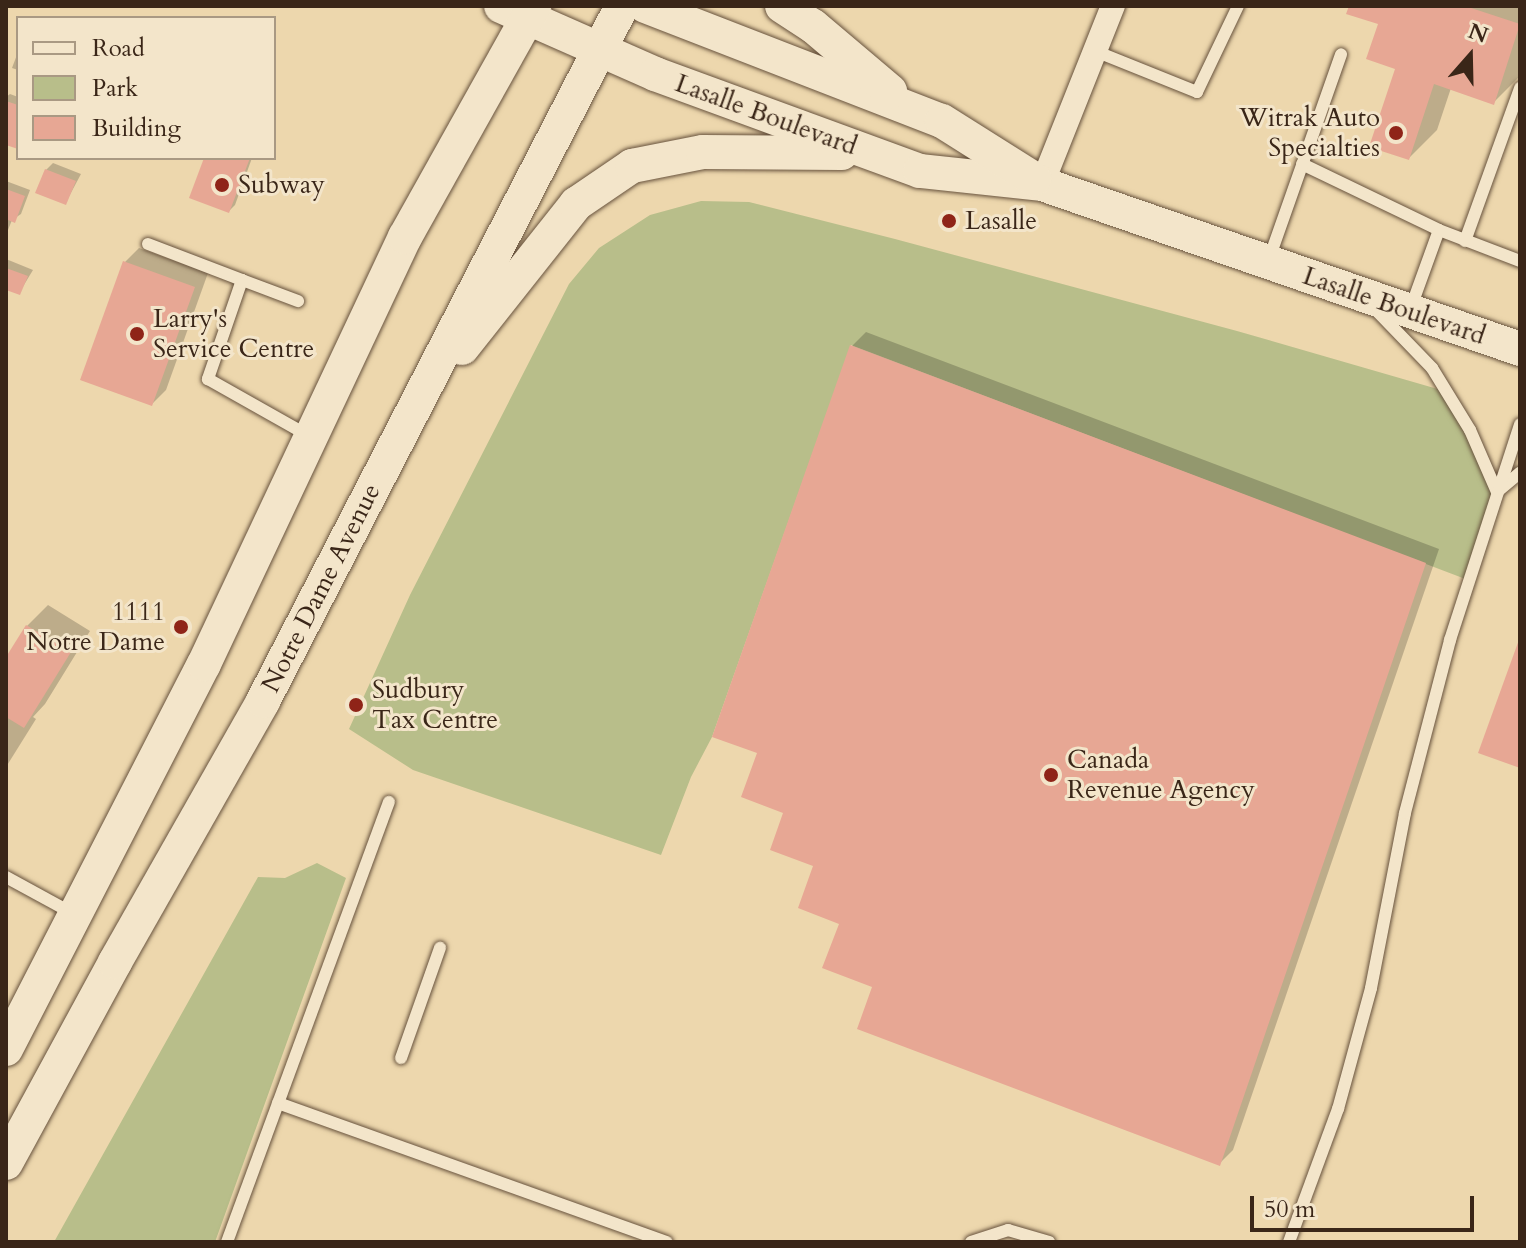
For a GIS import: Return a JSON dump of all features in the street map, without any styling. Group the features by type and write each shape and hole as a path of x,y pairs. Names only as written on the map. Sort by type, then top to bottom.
{"main road":[{"name":"Notre Dame Avenue","path":"6,1163 115,962 263,701 597,49 622,6"},
{"name":"Lasalle Boulevard","path":"645,6 942,121 1042,184"},
{"path":"782,6 813,26 911,110"},
{"name":"Lasalle Boulevard","path":"521,9 597,49 920,171 1042,184 1520,349"},
{"path":"6,1049 204,664 405,237 521,9"},
{"path":"415,409 576,204 632,166 703,152 874,154"}],"street":[{"path":"1042,184 1095,51 1106,9"}],"lane":[{"path":"1095,51 1197,92 1238,6"},
{"path":"1268,262 1341,54"},
{"path":"1465,241 1520,88"},
{"path":"1302,164 1439,230 1520,261"},
{"path":"1409,311 1439,230"},
{"path":"148,244 298,301"},
{"path":"242,280 208,379 311,438"},
{"path":"1362,295 1432,368 1470,430 1497,492"},
{"path":"1289,1242 1343,1094 1371,988 1405,813 1455,625 1520,424"},
{"path":"1497,492 1520,473"},
{"path":"227,1242 389,802"},
{"path":"6,877 74,914"},
{"path":"401,1058 440,948"},
{"path":"278,1103 667,1242"},
{"path":"971,1242 1008,1230 1049,1242"}],"green space":[{"path":"701,201 749,202 895,239 1237,331 1441,390 1497,492 1468,580 851,345 712,737 691,777 661,855 413,770 349,729 410,595 569,284 599,248 650,215"},
{"path":"317,863 346,878 215,1242 54,1242 258,877 285,878"}],"building":[{"path":"1349,6 1465,6 1520,24 1494,105 1434,84 1409,160 1369,147 1395,69 1366,59 1378,24 1346,14"},
{"path":"6,101 16,104 16,148 6,145"},
{"path":"203,160 249,160 229,213 189,198"},
{"path":"45,169 76,181 66,205 35,193"},
{"path":"6,189 25,196 15,223 6,219"},
{"name":"Larry's Service Centre","path":"123,261 195,287 152,406 80,380"},
{"path":"6,268 28,276 20,295 6,290"},
{"name":"Canada Revenue Agency","path":"850,345 1426,563 1220,1166 857,1029 872,987 822,968 839,924 798,908 813,866 770,850 783,813 741,797 757,753 712,737"},
{"path":"26,625 71,652 24,728 6,717 6,657"},
{"path":"1520,637 1520,768 1478,753"}],"place":[{"name":"Witrak Auto Specialties","path":"1396,133"},
{"name":"Subway","path":"222,185"},
{"name":"Lasalle","path":"949,221"},
{"name":"Larry's Service Centre","path":"137,334"},
{"name":"1111 Notre Dame","path":"181,627"},
{"name":"Sudbury Tax Centre","path":"356,705"},
{"name":"Canada Revenue Agency","path":"1051,775"}]}
